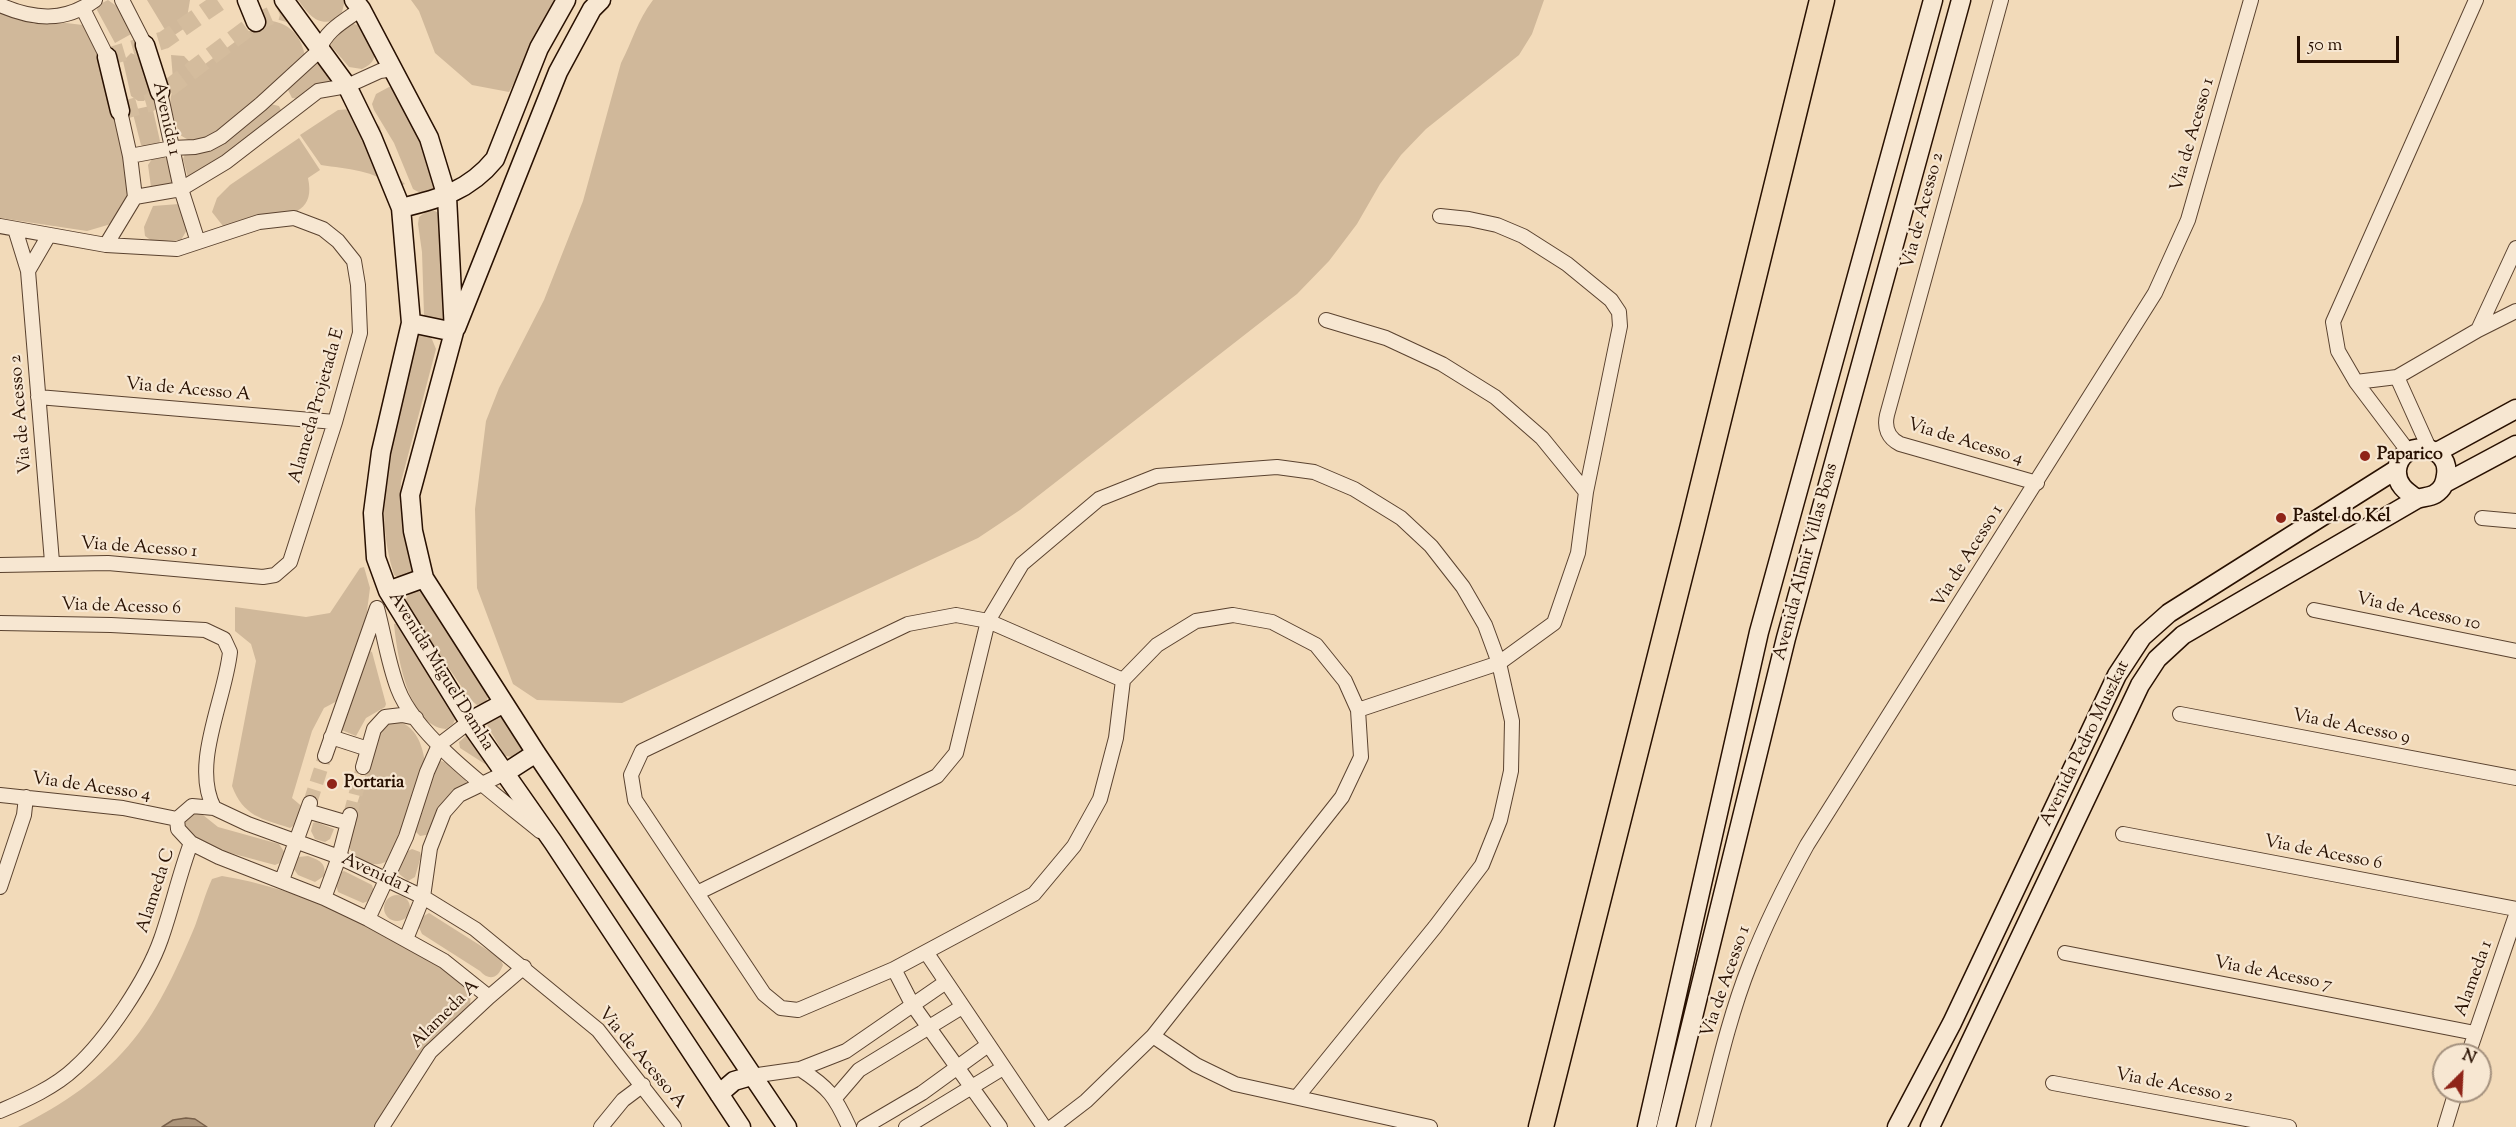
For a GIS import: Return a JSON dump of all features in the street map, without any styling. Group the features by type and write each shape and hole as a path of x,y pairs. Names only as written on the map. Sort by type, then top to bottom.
{"highway":[{"path":"1541,1127 1692,530 1822,0"},
{"path":"1556,1127 1836,0"}],"street":[{"name":"Avenida 1","path":"122,0 145,45 160,92 181,189 198,242"},
{"path":"247,0 256,22"},
{"name":"Avenida Miguel Damha","path":"284,0 347,86 372,136 401,208 411,323 381,452 373,513 376,558 388,591 469,722 553,842 741,1127"},
{"path":"401,208 447,196 484,172 495,159 539,48 566,0"},
{"path":"411,323 454,333 558,72 592,9 601,0"},
{"name":"Avenida Almir Villas Boas","path":"1647,1127 1759,632 1933,0"},
{"name":"Avenida Almir Villas Boas","path":"1666,1127 1786,638 1961,0"},
{"name":"Via de Acesso 2","path":"1887,432 1887,416 2001,0"},
{"name":"Via de Acesso 1","path":"1703,1127 1735,1007 1749,965 1786,884 1808,845 2155,293 2200,182 2251,0"},
{"path":"2408,451 2356,382 2338,351 2333,322 2476,0"},
{"path":"0,5 37,16 62,17 89,4 107,57 120,111 130,156 135,197 106,245"},
{"path":"130,156 172,147 208,144 220,137 320,50 322,41 328,33 357,5"},
{"name":"Avenida Miguel Damha","path":"357,5 429,138 447,196 454,333 411,495 413,531 424,578 536,753 787,1127"},
{"path":"135,197 181,189 226,162 318,91 347,86 380,71 393,69"},
{"path":"274,92 292,111"},
{"path":"1358,710 1499,663 1554,623 1578,553 1586,492 1620,326 1617,308 1608,297 1567,264 1523,236 1497,225 1440,216"},
{"name":"Alameda Projetada E","path":"198,242 259,222 294,218 310,223 338,241 354,261 358,285 360,333 335,422 290,562 275,575"},
{"path":"0,226 106,245 177,249 198,242"},
{"name":"Via de Acesso 2","path":"15,229 28,271 52,562"},
{"path":"28,271 49,235"},
{"path":"2478,330 2512,272 2516,248"},
{"path":"2356,382 2397,377 2478,330 2516,311"},
{"path":"1326,320 1386,338 1433,360 1495,398 1542,438 1586,492"},
{"path":"2397,377 2433,450 2445,462 2447,469 2445,483"},
{"name":"Via de Acesso A","path":"38,397 335,422"},
{"path":"2516,409 2433,450 2415,448 2408,451 2397,469 2397,476 2403,489 2417,499 2436,494 2445,483 2516,444"},
{"name":"Via de Acesso 4","path":"1887,432 1900,444 2037,483"},
{"path":"697,893 937,776 956,753 988,621 1022,564 1098,499 1157,476 1277,467 1314,472 1354,489 1401,518 1431,546 1463,587 1485,625 1499,663 1512,721 1511,771 1500,820 1482,865 1435,927 1297,1097"},
{"name":"Avenida Pedro Muszkat","path":"1897,1127 1952,1023 2117,675 2142,637 2169,613 2397,469"},
{"name":"Avenida Pedro Muszkat","path":"1930,1127 2140,686 2157,659 2183,635 2417,499"},
{"path":"2482,518 2516,521"},
{"name":"Via de Acesso 1","path":"0,565 52,562 108,563 263,576 275,575"},
{"path":"325,756 377,608 388,591 424,578"},
{"path":"377,608 398,690 416,718 439,745 553,842"},
{"name":"Via de Acesso 10","path":"2314,610 2516,651"},
{"path":"1052,1127 1086,1101 1153,1036 1342,797 1361,757 1358,710 1346,681 1316,645 1272,622 1233,615 1196,621 1157,645 1123,680 1116,738 1100,799 1074,846 1034,894 894,969 798,1010 781,1008 764,994 635,800 631,774 642,751 908,624 956,615 988,621 1123,680"},
{"name":"Via de Acesso 6","path":"0,623 205,630 224,639 230,652 206,764 206,789 214,808"},
{"path":"368,919 406,837 427,772 439,745 469,722 504,703"},
{"name":"Via de Acesso 9","path":"2180,714 2516,778"},
{"path":"363,767 374,729 385,717 416,718"},
{"path":"331,737 368,749"},
{"path":"406,939 423,897 430,848 444,812 459,795 505,773 536,753"},
{"name":"Via de Acesso 4","path":"0,795 123,808 177,819"},
{"path":"0,887 24,816 26,797"},
{"path":"177,819 192,806 214,808"},
{"path":"282,880 308,807 349,819 339,857 324,898"},
{"name":"Avenida 1","path":"214,808 295,842 339,857 423,897 475,929 524,967"},
{"name":"Alameda C","path":"0,1111 30,1098 75,1068 115,1020 142,982 161,940 191,843 178,828 177,819"},
{"name":"Via de Acesso 6","path":"2123,834 2516,909"},
{"path":"406,837 430,848"},
{"path":"191,843 219,857 324,898 368,919 444,961 489,997"},
{"name":"Alameda 1","path":"2472,1043 2516,915"},
{"path":"926,952 1044,1127"},
{"name":"Via de Acesso 7","path":"2065,953 2475,1033"},
{"name":"Via de Acesso A","path":"524,967 598,1030 644,1085 674,1127"},
{"name":"Alameda A","path":"382,1127 430,1052 524,967"},
{"path":"894,969 912,1004 1000,1127"},
{"path":"719,1094 734,1081 751,1076 800,1069 846,1050 946,982"},
{"path":"835,1098 859,1070 962,1006"},
{"path":"1153,1036 1196,1065 1234,1084 1430,1127"},
{"path":"864,1127 922,1093 988,1045"},
{"path":"846,1050 859,1070"},
{"path":"906,1127 1003,1068"},
{"path":"800,1069 819,1082 835,1098 849,1127"},
{"name":"Via de Acesso 2","path":"2053,1083 2289,1127"},
{"path":"601,1127 623,1100 644,1085"},
{"path":"2445,1127 2452,1103"}],"shaded area":[{"path":"108,0 122,10 133,33 115,43 97,10 98,5"},
{"path":"147,0 190,0 187,18 191,24 170,38"},
{"path":"298,0 345,0 342,12 333,21 327,22 312,17"},
{"path":"411,0 559,0 509,92 472,85 435,53 419,11"},
{"path":"653,0 1544,0 1532,34 1519,55 1426,129 1401,155 1380,184 1357,224 1329,261 1297,294 1020,510 978,538 622,703 537,700 513,684 477,588 475,509 486,421 499,388 544,300 583,201 621,63 639,23"},
{"path":"0,13 34,24 83,25 101,49 133,192 111,224 87,231 0,218"},
{"path":"272,21 285,25 294,33 305,57 252,106 221,130 208,138 197,141 180,135 171,101 172,94 180,82 173,79 171,55 184,56 197,70 255,27"},
{"path":"347,23 359,25 374,48 374,59 362,69 349,67 331,46 332,37"},
{"path":"131,53 142,58 150,93 144,101 138,101 131,96 123,61"},
{"path":"321,61 332,79 330,83 299,99 292,98 288,90 297,75 310,64"},
{"path":"389,87 402,91 437,185 431,190 419,192 413,189 394,143 374,110 372,104 376,94"},
{"path":"270,104 279,106 282,112 277,122 188,178 183,159 185,154 206,152"},
{"path":"150,106 160,141 152,150 141,145 132,110"},
{"path":"351,109 372,118 380,127 384,146 398,177 405,184 395,188 370,174 321,165 300,135 338,110"},
{"path":"299,138 320,170 308,178 309,189 305,204 294,213 226,230 212,212 217,198 230,185"},
{"path":"154,156 163,156 167,159 172,181 171,185 154,191 151,187 148,165"},
{"path":"179,204 188,228 181,240 152,241 145,236 144,227 153,206"},
{"path":"427,211 440,214 446,321 427,322 424,315 422,252 418,224 419,217"},
{"path":"419,335 431,337 436,349 401,482 400,501 413,574 400,578 394,575 388,549 384,498 390,449 413,349"},
{"path":"364,567 370,588 366,619 339,700 324,708 312,731 292,798 305,809 299,822 290,828 262,819 242,804 232,786 256,661 251,644 235,631 235,607 306,617 330,613 360,568"},
{"path":"411,589 423,591 490,694 485,703 477,705 470,699 409,610 406,599"},
{"path":"398,623 457,715 453,724 446,729 433,725 422,716 407,687 398,653 394,624"},
{"path":"367,650 372,652 386,704 385,707 366,718 356,736 339,729"},
{"path":"503,715 523,746 520,753 513,757 505,756 487,725 492,716"},
{"path":"395,721 408,726 413,731 420,743 425,764 396,857 374,864 365,861 352,851 347,843 346,834 378,734 383,724"},
{"path":"467,735 488,762 485,764 460,748 459,742"},
{"path":"441,761 449,764 464,776 467,784 431,834 420,836 416,832 416,826 435,764"},
{"path":"198,811 218,827 279,844 285,853 282,862 275,865 208,847 188,837 180,818"},
{"path":"313,823 334,829 330,839 325,842 315,839 311,831"},
{"path":"412,849 420,852 421,856 415,877 408,881 398,873 406,852"},
{"path":"308,856 319,861 324,868 324,876 315,882 298,875 293,868 298,857"},
{"path":"344,871 372,885 374,892 371,900 363,903 338,892 335,881"},
{"path":"222,876 278,889 307,899 390,935 463,980 470,991 470,1005 377,1127 18,1127 50,1110 81,1089 109,1066 134,1039 161,999 176,970 212,879"},
{"path":"397,895 406,899 410,908 406,917 397,921 388,917 384,908 388,899"},
{"path":"429,913 500,958 503,965 499,973 493,977 487,976 422,934 418,925 422,917"},
{"path":"195,1119 207,1127 162,1127 173,1120"}],"tunnel":[{"path":"107,57 164,40 222,0"},
{"path":"120,111 149,103 256,22 281,11 295,15"},
{"path":"310,803 325,756"},
{"path":"350,815 363,767"}],"place":[{"name":"Paparico","path":"2365,456"},
{"name":"Pastel do Kel","path":"2281,518"},
{"name":"Portaria","path":"332,784"}]}
